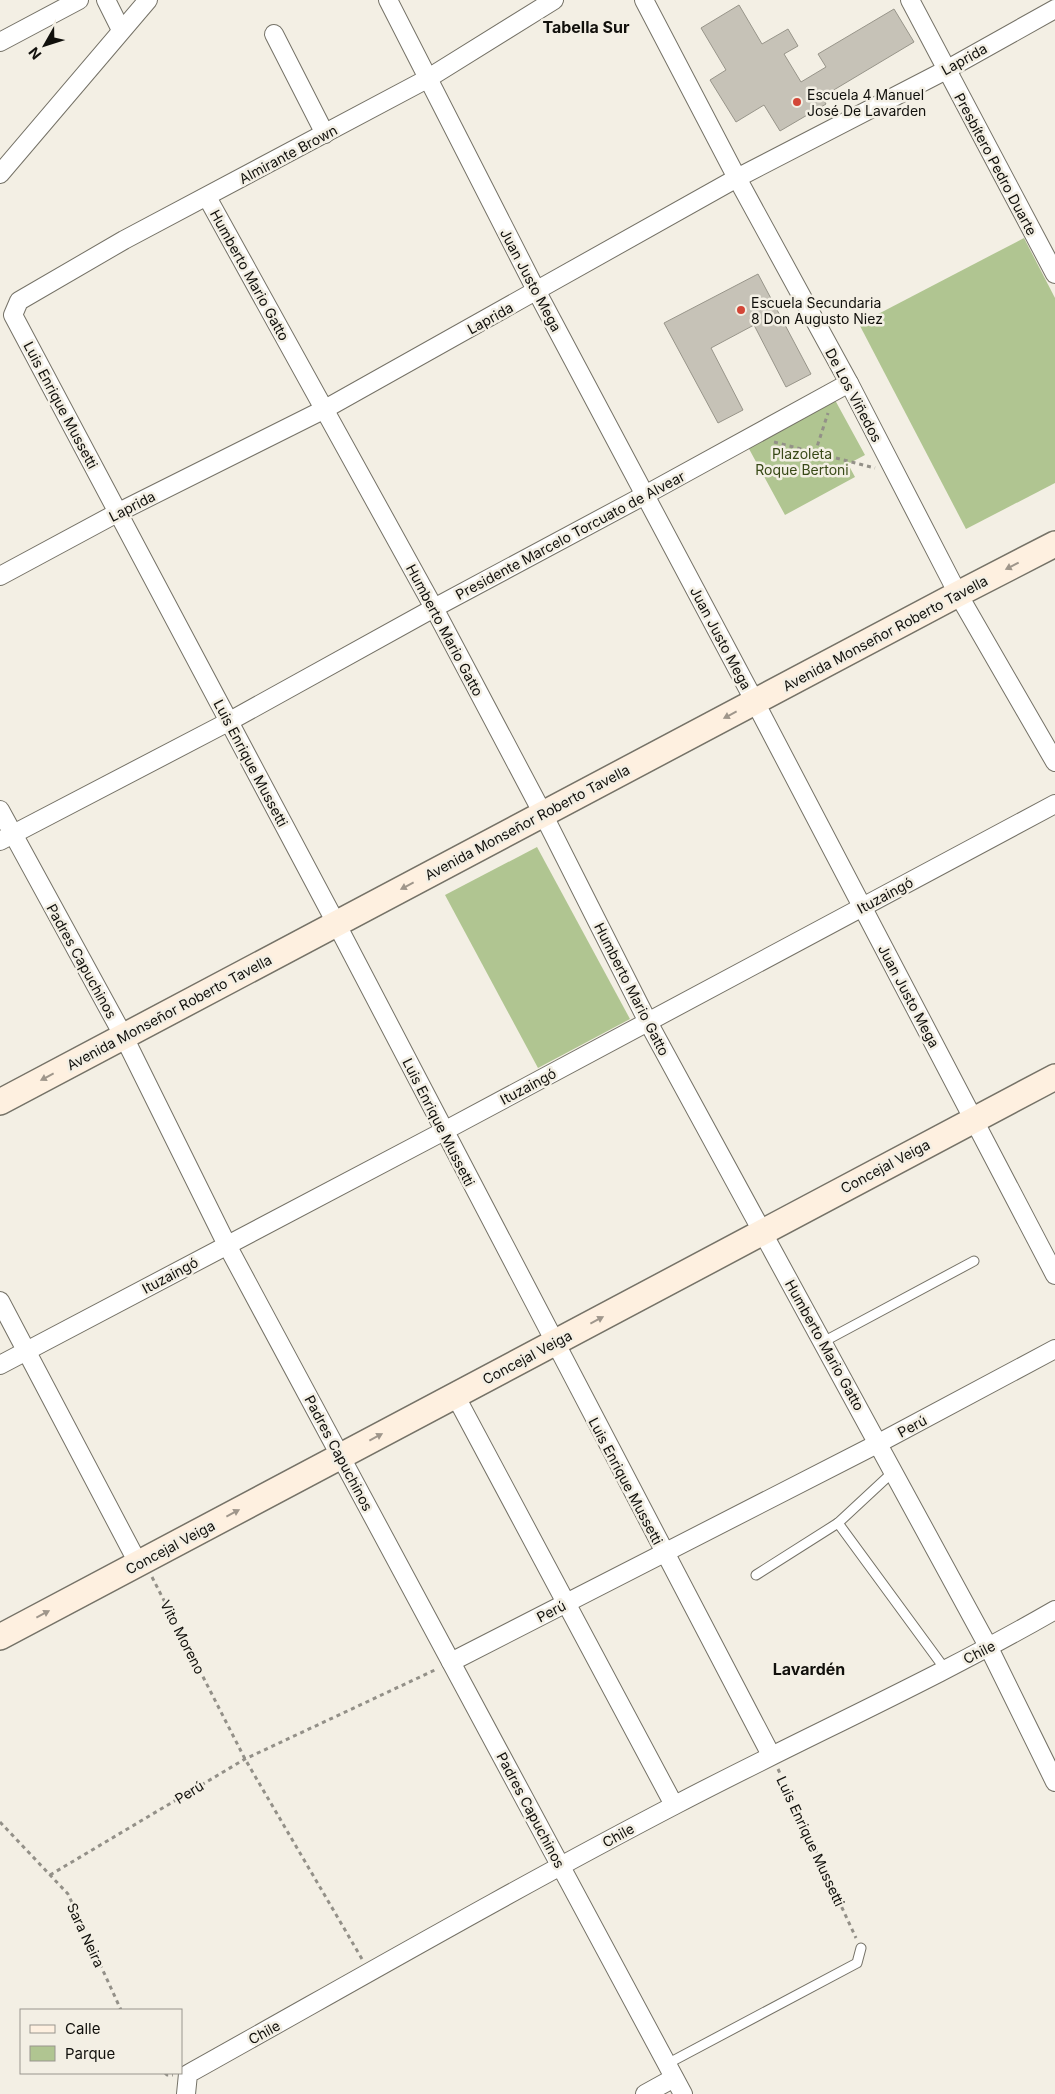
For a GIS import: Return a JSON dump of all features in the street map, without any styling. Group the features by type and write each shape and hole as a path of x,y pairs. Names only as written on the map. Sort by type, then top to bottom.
{"street":[{"path":"0,42 80,0"},
{"path":"106,0 121,30"},
{"path":"0,174 148,0"},
{"name":"Juan Justo Mega","path":"388,0 536,292 756,702 1055,1275"},
{"name":"Almirante Brown","path":"19,301 124,240 427,79 554,0"},
{"name":"De Los Viñedos","path":"644,0 737,178 842,386 896,474 958,594 1055,762"},
{"name":"Presbítero Pedro Duarte","path":"910,0 1055,274"},
{"name":"Laprida","path":"0,576 117,513 325,409 737,178 946,70 1055,8"},
{"path":"274,34 325,134"},
{"name":"Humberto Mario Gatto","path":"207,197 434,608 543,814 648,1022 989,1648 1055,1782"},
{"name":"Luis Enrique Mussetti","path":"19,301 13,315 336,923 771,1755"},
{"name":"Presidente Marcelo Torcuato de Alvear","path":"6,838 228,722 842,386"},
{"name":"Avenida Monseñor Roberto Tavella","path":"0,1102 1055,544"},
{"name":"Ituzaingó","path":"0,1365 444,1131 1055,804"},
{"name":"Padres Capuchinos","path":"0,810 6,838 124,1037 227,1245 683,2094"},
{"name":"Concejal Veiga","path":"0,1637 1055,1076"},
{"path":"0,1301 138,1564"},
{"name":"Perú","path":"451,1662 879,1443 1055,1349"},
{"path":"455,1395 674,1805"},
{"name":"Chile","path":"186,2094 188,2074 674,1805 989,1648 1055,1610"},
{"path":"645,2094 671,2071"}],"lane":[{"path":"822,1342 974,1261"},
{"path":"756,1575 838,1523 894,1471"},
{"path":"838,1523 945,1670"},
{"path":"671,2071 857,1963 861,1948"}],"path":[{"path":"815,453 842,386"},
{"path":"752,436 896,474"},
{"name":"Vito Moreno","path":"138,1564 151,1574 245,1759 370,1973"},
{"name":"Perú","path":"50,1875 245,1759 451,1662"},
{"name":"Luis Enrique Mussetti","path":"771,1755 861,1948"},
{"name":"Sara Neira","path":"0,1822 68,1894 121,2009"}],"green space":[{"path":"1024,238 1055,298 1055,483 966,529 859,324"},
{"name":"Plazoleta Roque Bertoni","path":"835,400 865,455 848,464 855,477 785,515 748,447"},
{"path":"537,847 630,1019 538,1068 445,895"}],"building":[{"path":"739,5 762,44 788,29 798,46 784,54 801,82 826,67 818,54 894,9 914,42 822,97 826,104 780,131 764,105 736,122 710,80 726,70 701,28"},
{"path":"758,274 811,374 786,387 754,325 711,348 743,410 718,423 664,323"}],"place":[{"name":"Escuela 4 Manuel José De Lavarden","path":"797,102"},
{"name":"Escuela Secundaria 8 Don Augusto Niez","path":"741,310"}],"district":[{"name":"Tabella Sur","path":"586,27"},
{"name":"Lavardén","path":"809,1669"}]}
